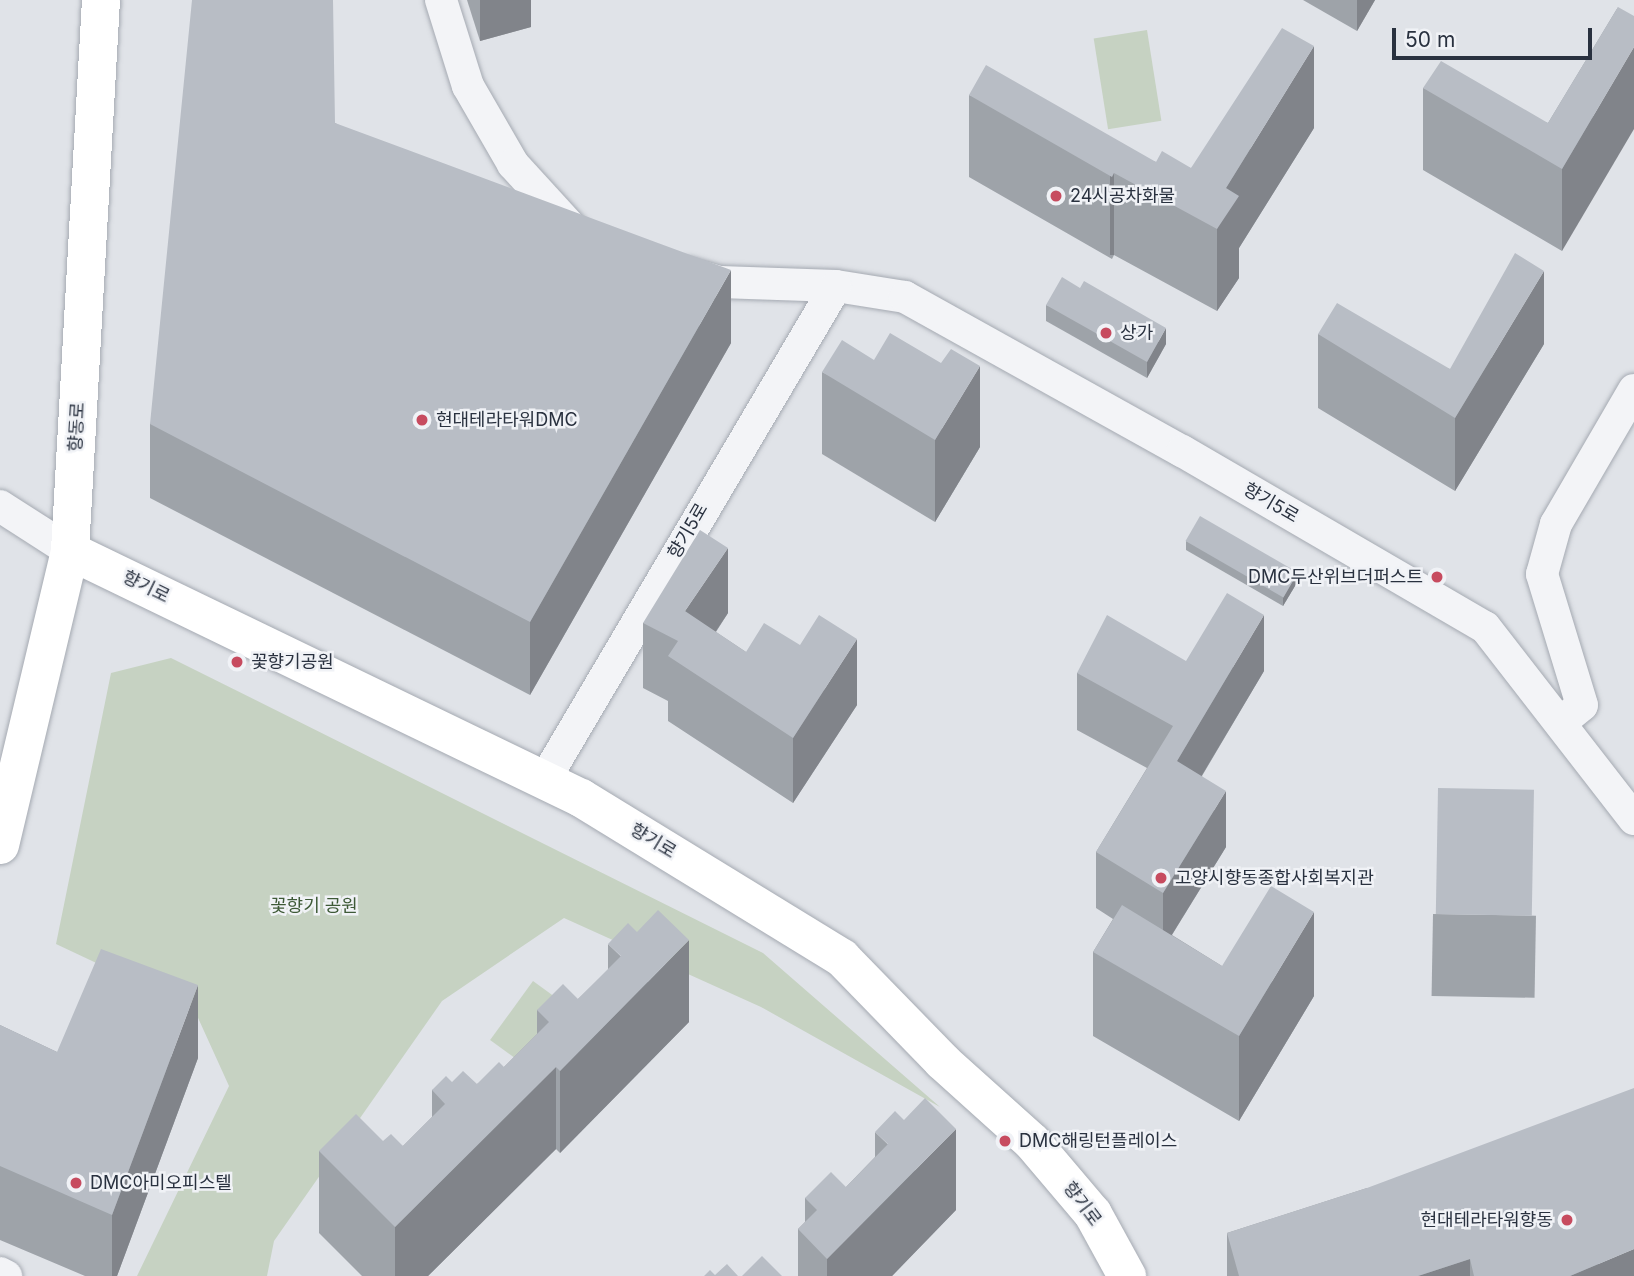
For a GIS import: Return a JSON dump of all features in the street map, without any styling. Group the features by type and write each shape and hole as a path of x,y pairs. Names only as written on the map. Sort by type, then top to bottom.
{"main road":[{"name":"향동로","path":"0,845 70,551 101,0"},
{"name":"향기로","path":"70,551 545,779 662,846 842,958 942,1061 1032,1142 1093,1214 1127,1276"}],"street":[{"path":"441,0 468,86 513,164 590,248 603,251"},
{"name":"향기5로","path":"655,265 720,282 836,285 905,297 957,322 1485,627 1571,714 1599,774 1634,819"},
{"name":"향기5로","path":"545,779 836,285"},
{"path":"1571,714 1542,574 1556,524 1634,390"},
{"path":"0,506 70,551"},
{"path":"0,1273 6,1276"}],"green space":[{"path":"1147,30 1161,121 1108,129 1094,38"},
{"name":"꽃향기 공원","path":"171,658 763,953 940,1107 761,1007 564,918 442,1001 274,1241 267,1276 137,1276 229,1086 194,1009 56,944 111,673"},
{"path":"533,981 567,1006 524,1065 490,1040"}],"building":[{"name":"현대테라타워DMC","path":"192,0 333,0 335,123 731,270 530,622 150,424"},
{"path":"1618,7 1634,16 1634,47 1562,169 1423,88 1441,61 1548,123"},
{"path":"1282,28 1314,46 1226,188 1239,196 1217,229 1114,173 1112,177 969,95 986,65 1156,162 1162,151 1191,168"},
{"path":"1515,253 1544,271 1455,418 1318,334 1337,303 1450,369"},
{"path":"1062,277 1080,288 1084,281 1166,328 1147,362 1046,305"},
{"path":"890,333 941,363 951,349 980,366 935,440 822,372 842,340 874,360"},
{"path":"1200,516 1298,572 1283,598 1186,541"},
{"path":"700,530 728,548 685,611 746,652 764,623 800,645 819,615 857,639 793,738 668,656 678,641 643,623"},
{"path":"1227,593 1264,615 1177,761 1226,791 1163,893 1096,852 1173,726 1077,673 1107,615 1186,661"},
{"path":"1438,788 1534,790 1532,916 1436,914"},
{"path":"1271,886 1314,912 1239,1036 1093,952 1122,905 1222,966"},
{"path":"658,910 689,940 560,1071 556,1067 395,1227 319,1151 356,1114 383,1141 391,1134 403,1146 445,1104 432,1090 446,1076 452,1082 463,1071 477,1084 499,1062 504,1067 549,1022 537,1010 563,984 578,999 621,956 608,944 628,923 637,932"},
{"path":"101,949 198,985 112,1215 0,1166 0,1025 57,1052"},
{"path":"1634,1088 1634,1249 1570,1276 1474,1276 1470,1259 1418,1276 1239,1276 1227,1233 1367,1188"},
{"path":"925,1098 956,1129 827,1259 798,1229 817,1210 805,1198 831,1172 846,1187 888,1144 875,1132 895,1111 904,1120"},
{"path":"762,1256 782,1276 742,1276"},
{"path":"727,1264 738,1276 704,1276 710,1270 715,1275"}],"place":[{"name":"24시공차화물","path":"1056,196"},
{"name":"상가","path":"1106,333"},
{"name":"현대테라타워DMC","path":"422,420"},
{"name":"DMC두산위브더퍼스트","path":"1437,577"},
{"name":"꽃향기공원","path":"237,662"},
{"name":"고양시향동종합사회복지관","path":"1161,878"},
{"name":"DMC해링턴플레이스","path":"1005,1141"},
{"name":"DMC아미오피스텔","path":"76,1183"},
{"name":"현대테라타워향동","path":"1567,1220"}]}
